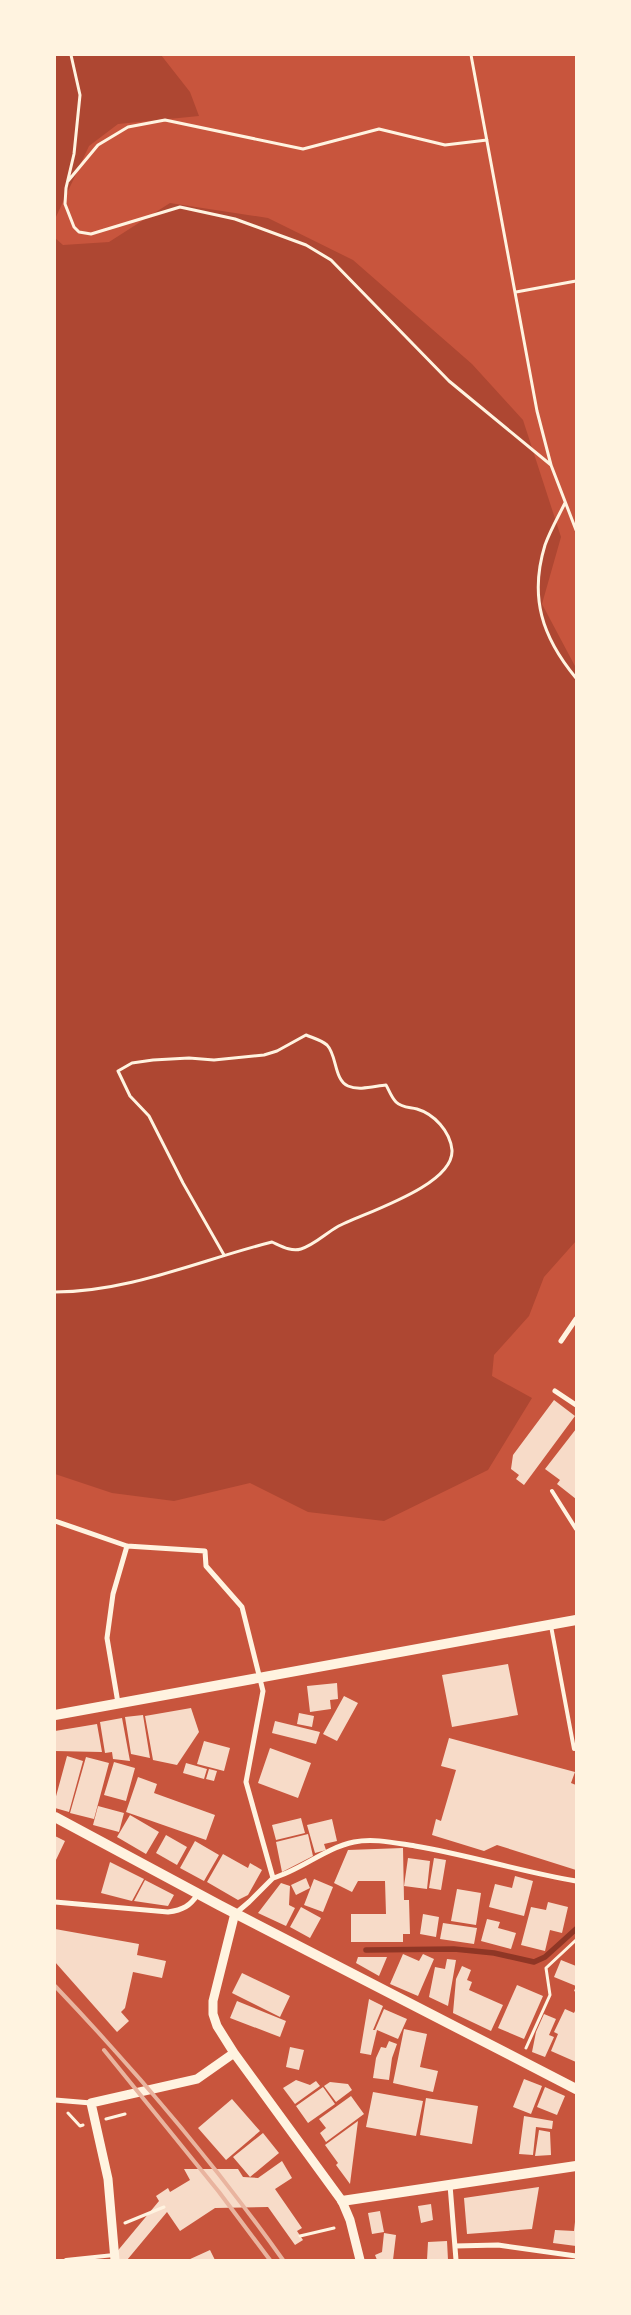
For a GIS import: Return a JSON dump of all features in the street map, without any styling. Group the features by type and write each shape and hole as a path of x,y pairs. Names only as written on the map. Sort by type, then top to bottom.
{"main road":[{"path":"55,1715 576,1620"},
{"path":"55,1817 235,1913 576,2089"},
{"path":"342,2201 576,2166"}],"street":[{"path":"561,1341 576,1320"},
{"path":"555,1391 576,1405"},
{"path":"55,1521 127,1546 205,1551 206,1566 242,1607 263,1691 263,1700 246,1782 273,1878"},
{"path":"118,1703 107,1638 113,1594 127,1546"},
{"path":"360,2260 350,2220 342,2201 234,2053 213,2014 214,2001 235,1913 273,1878 289,1874 322,1855 353,1842 381,1841 432,1849 576,1881"},
{"path":"55,1902 168,1912 182,1910 193,1902 199,1894"},
{"path":"55,2100 91,2103 197,2079 234,2053"},
{"path":"91,2103 108,2179 115,2257"},
{"path":"450,2185 456,2260"},
{"path":"455,2246 498,2245 576,2256"}],"lane":[{"path":"552,1491 576,1529"},
{"path":"550,1625 574,1749"},
{"path":"66,2260 115,2257"}],"path":[{"path":"71,55 80,95 74,154 67,182 65,204 74,227 79,232 91,234 180,207 235,219 306,245 331,260 449,380 551,465"},
{"path":"471,55 537,411 551,465 576,530"},
{"path":"67,182 98,145 128,127 165,120 303,149 379,129 445,145 487,140"},
{"path":"516,292 576,281"},
{"path":"565,502 546,544 537,580 540,613 546,630 558,656 576,678"},
{"path":"55,1292 86,1291 146,1280 272,1242 288,1249 300,1250 338,1227 398,1201 438,1175 449,1163 452,1151 449,1137 432,1115 417,1109 404,1107 396,1101 386,1085 360,1088 347,1086 340,1080 328,1046 306,1035 277,1051 264,1055 214,1060 189,1058 132,1063 118,1071 124,1086 138,1107 149,1116 183,1183 224,1255"},
{"path":"521,2060 550,1995 546,1968 576,1940"},
{"path":"125,2223 164,2207"},
{"path":"300,2236 334,2228"}],"shaded area":[{"path":"55,55 161,55 190,92 199,116 118,124 89,146 55,219"},
{"path":"170,203 268,218 353,260 472,364 523,420 561,537 542,604 576,668 576,1241 544,1277 529,1316 494,1355 492,1376 532,1398 488,1470 384,1521 308,1512 250,1483 174,1501 112,1493 55,1474 55,238 63,245 109,242"}],"building":[{"path":"554,1400 575,1416 524,1485 516,1479 519,1475 511,1469 513,1455"},
{"path":"576,1429 576,1499 557,1484 560,1480 545,1469"},
{"path":"508,1664 518,1715 452,1727 442,1675"},
{"path":"337,1683 338,1699 330,1700 331,1709 310,1712 307,1686"},
{"path":"344,1696 358,1703 337,1741 323,1734"},
{"path":"191,1708 199,1732 177,1765 153,1760 145,1716"},
{"path":"299,1713 314,1716 312,1727 297,1724"},
{"path":"143,1715 150,1758 131,1754 125,1717"},
{"path":"122,1718 130,1761 113,1759 112,1752 105,1753 100,1722"},
{"path":"275,1721 320,1732 316,1744 272,1733"},
{"path":"97,1724 102,1752 55,1751 55,1731"},
{"path":"449,1738 575,1772 571,1783 576,1785 576,1870 497,1845 484,1851 432,1835 436,1819 441,1821 456,1770 441,1766"},
{"path":"204,1741 230,1748 224,1771 197,1764"},
{"path":"270,1748 311,1763 298,1798 258,1783"},
{"path":"67,1756 83,1761 69,1812 55,1808 55,1800"},
{"path":"86,1757 109,1763 94,1819 70,1813"},
{"path":"114,1762 135,1768 126,1801 104,1795"},
{"path":"186,1763 207,1769 204,1779 183,1773"},
{"path":"209,1769 217,1771 214,1781 206,1779"},
{"path":"138,1777 157,1784 154,1793 215,1815 206,1840 126,1812"},
{"path":"98,1806 124,1813 119,1832 93,1825"},
{"path":"130,1815 159,1832 146,1854 117,1837"},
{"path":"301,1818 305,1833 276,1840 272,1825"},
{"path":"332,1819 337,1841 324,1844 326,1850 315,1853 307,1825"},
{"path":"308,1834 313,1856 282,1872 276,1842"},
{"path":"166,1835 187,1847 177,1865 156,1853"},
{"path":"55,1836 65,1841 55,1862"},
{"path":"195,1841 219,1855 204,1881 180,1868"},
{"path":"403,1848 404,1900 409,1900 410,1934 403,1934 403,1942 351,1942 351,1914 386,1914 385,1881 358,1881 352,1892 334,1883 348,1850"},
{"path":"223,1854 248,1868 250,1863 262,1870 248,1895 238,1900 207,1882"},
{"path":"408,1858 430,1861 427,1889 404,1886"},
{"path":"434,1858 446,1860 441,1890 429,1888"},
{"path":"110,1862 144,1879 132,1901 101,1893"},
{"path":"515,1876 533,1881 524,1916 489,1907 495,1884 512,1888"},
{"path":"306,1878 310,1888 296,1895 291,1885"},
{"path":"314,1879 333,1887 323,1912 304,1905"},
{"path":"145,1880 174,1895 168,1906 134,1901"},
{"path":"281,1883 290,1886 289,1905 295,1908 286,1926 258,1913"},
{"path":"457,1889 481,1893 476,1925 451,1921"},
{"path":"548,1902 568,1907 562,1933 550,1930 545,1951 521,1945 531,1907 546,1910"},
{"path":"301,1907 321,1918 310,1938 290,1927"},
{"path":"423,1914 439,1917 436,1937 420,1934"},
{"path":"487,1919 500,1922 498,1928 516,1933 511,1949 481,1941"},
{"path":"443,1923 477,1928 474,1944 440,1939"},
{"path":"55,1929 139,1944 137,1955 166,1961 162,1978 133,1972 125,2008 121,2012 129,2021 117,2032 55,1962"},
{"path":"403,1954 419,1961 423,1954 434,1959 418,1996 390,1984"},
{"path":"358,1957 387,1957 379,1976 356,1963"},
{"path":"447,1959 456,1960 448,2006 429,1997 435,1967 445,1969"},
{"path":"561,1960 576,1966 576,1986 554,1977"},
{"path":"462,1966 471,1970 467,1980 472,1982 469,1990 503,2005 491,2031 453,2013 456,1979"},
{"path":"242,1973 290,1996 280,2017 232,1993"},
{"path":"517,1985 543,1996 524,2039 498,2028"},
{"path":"369,1999 383,2006 373,2030 375,2030 384,2009 407,2019 398,2039 377,2030 371,2055 360,2053"},
{"path":"237,2001 286,2021 280,2037 230,2018"},
{"path":"565,2009 574,2013 576,2009 576,2062 551,2051 558,2034 554,2032"},
{"path":"544,2014 556,2019 549,2035 554,2037 545,2057 532,2052 536,2032"},
{"path":"404,2029 427,2034 420,2067 438,2071 433,2092 393,2083"},
{"path":"389,2041 397,2044 392,2058 389,2080 373,2078 376,2058 381,2047 386,2048"},
{"path":"290,2047 304,2050 299,2070 286,2067"},
{"path":"524,2079 542,2086 531,2114 513,2107"},
{"path":"296,2080 310,2085 316,2081 320,2086 295,2104 283,2088"},
{"path":"330,2082 348,2084 352,2090 336,2102 324,2086"},
{"path":"323,2087 335,2104 308,2123 296,2106"},
{"path":"545,2087 565,2096 557,2115 537,2107"},
{"path":"373,2092 423,2101 416,2136 366,2127"},
{"path":"351,2096 364,2114 326,2142 320,2133 326,2128 319,2119"},
{"path":"426,2098 478,2106 472,2144 420,2135"},
{"path":"232,2099 260,2131 226,2160 198,2128"},
{"path":"524,2116 553,2121 552,2129 536,2127 533,2155 519,2154"},
{"path":"358,2121 350,2184 336,2165 338,2163 325,2145"},
{"path":"539,2130 550,2132 551,2155 535,2156"},
{"path":"263,2133 279,2153 250,2177 233,2157"},
{"path":"282,2161 292,2178 275,2189 302,2228 297,2231 303,2240 295,2245 268,2207 215,2208 180,2231 167,2212 127,2260 110,2260 159,2201 156,2196 168,2188 170,2192 190,2180 184,2169 238,2169 243,2177 258,2178"},
{"path":"539,2187 532,2229 467,2234 464,2198"},
{"path":"431,2204 433,2220 421,2223 418,2206"},
{"path":"380,2211 384,2232 372,2234 368,2213"},
{"path":"575,2222 576,2246 553,2243 555,2230 574,2231"},
{"path":"384,2233 396,2235 393,2260 377,2260 375,2255 382,2252"},
{"path":"447,2241 448,2260 427,2260 428,2242"},
{"path":"210,2250 215,2260 188,2260"}],"waterway":[{"path":"366,1950 454,1949 494,1953 534,1962 545,1957 576,1929"}],"railway":[{"path":"55,1986 116,2051 174,2119 230,2188 283,2260"},
{"path":"104,2050 219,2192 270,2260"}]}
